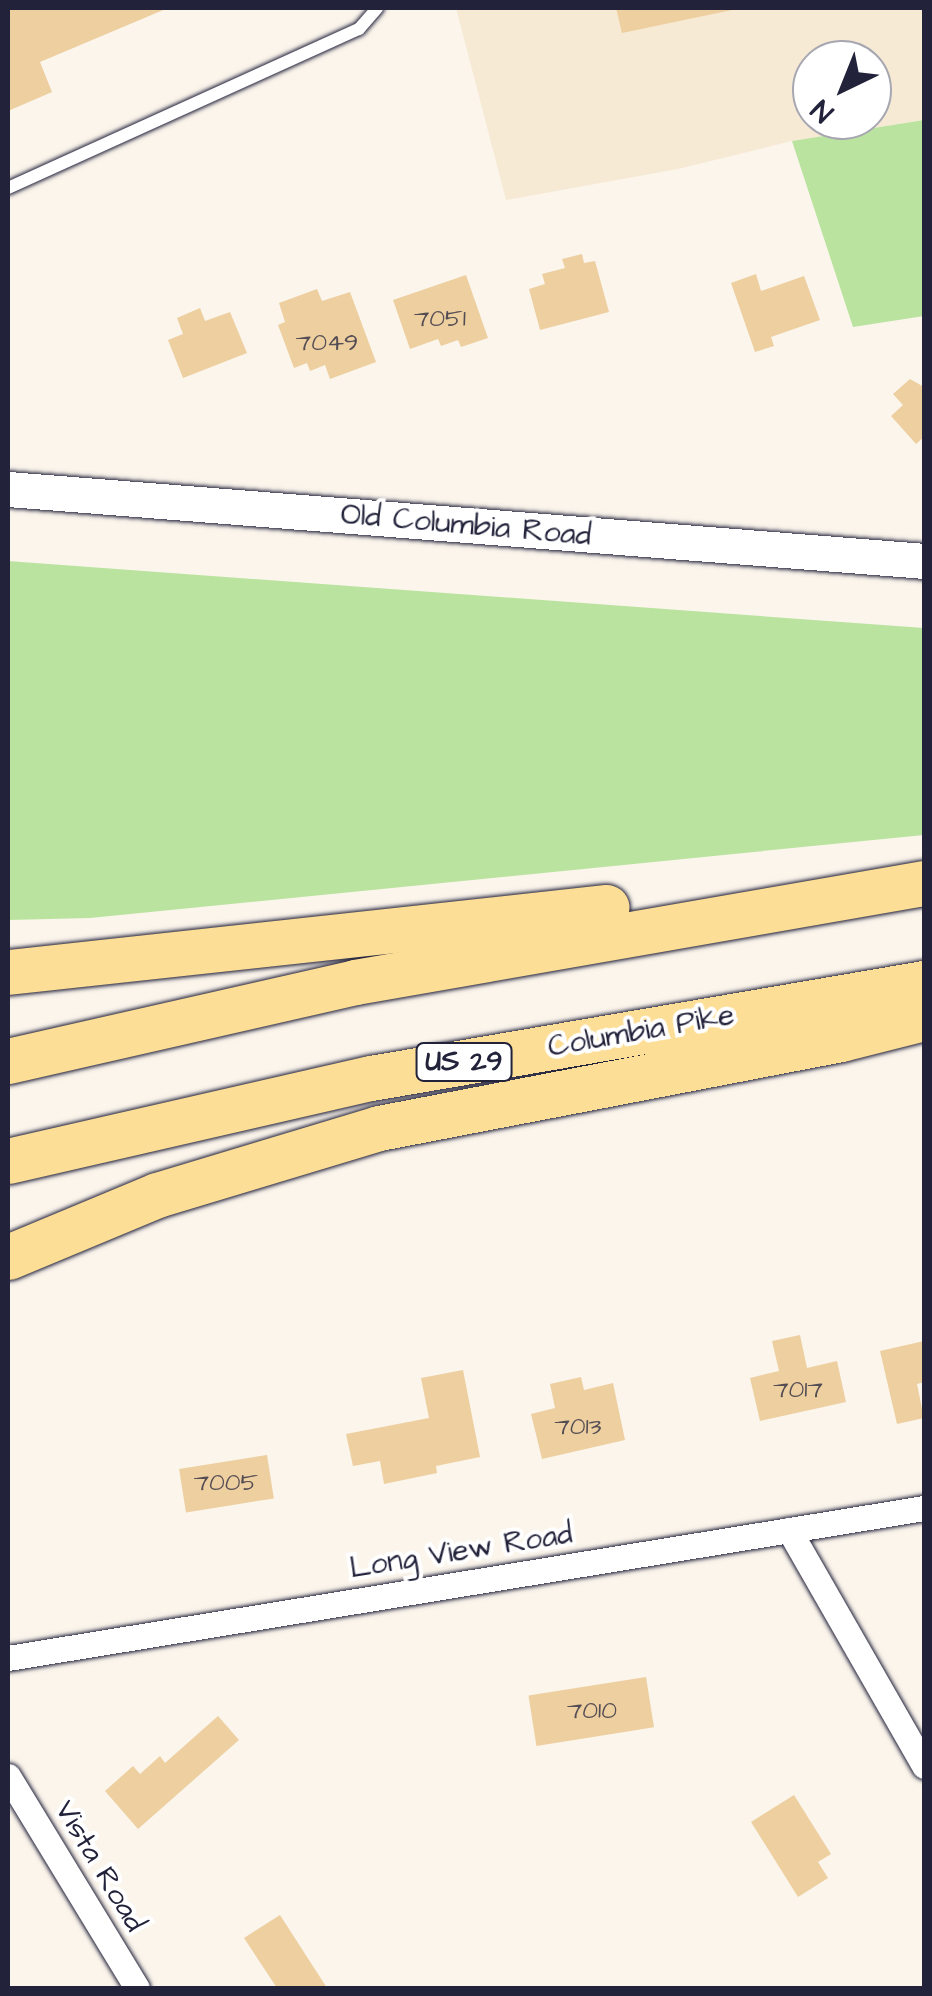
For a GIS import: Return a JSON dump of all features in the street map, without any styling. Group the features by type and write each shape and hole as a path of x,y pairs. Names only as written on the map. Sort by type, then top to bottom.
{"highway":[{"path":"8,972 648,903 924,858"},
{"path":"8,1061 355,982 924,883"},
{"name":"Columbia Pike","path":"8,1161 371,1078 924,983"},
{"path":"8,1257 157,1195 380,1128 841,1038 924,1018"}],"street":[{"name":"Old Columbia Road","path":"8,489 924,561"},
{"name":"Long View Road","path":"8,1658 924,1508"},
{"path":"790,1530 924,1766"},
{"name":"Vista Road","path":"8,1776 137,1988"}],"lane":[{"path":"8,188 359,29 376,8"}],"shaded area":[{"path":"456,8 924,8 924,120 892,125 892,40 792,40 792,140 798,140 678,169 506,200"}],"green space":[{"path":"924,120 924,316 853,327 792,141 892,140 892,125"},
{"path":"8,561 924,628 924,835 90,918 8,920"}],"building":[{"path":"8,8 168,8 40,62 52,92 8,111"},
{"path":"616,8 737,8 737,9 622,33"},
{"path":"582,254 584,263 595,261 609,312 540,330 529,289 545,284 542,274 565,268 562,259"},
{"path":"756,274 761,291 804,276 820,320 771,337 774,346 755,352 731,283"},
{"path":"466,275 488,338 461,347 458,340 441,346 438,339 410,349 393,300"},
{"path":"317,289 322,301 350,292 376,362 330,379 325,365 310,371 307,363 294,368 278,325 285,322 279,303"},
{"path":"200,308 205,321 230,312 247,353 183,378 168,340 183,334 177,318"},
{"path":"910,379 924,387 924,437 916,444 891,416 903,405 893,394"},
{"path":"800,1335 807,1368 837,1361 846,1402 760,1421 750,1378 779,1371 772,1341"},
{"path":"924,1341 924,1382 917,1384 924,1418 897,1424 880,1351"},
{"path":"463,1370 480,1457 436,1466 437,1473 384,1484 380,1461 353,1466 346,1434 429,1418 421,1378"},
{"path":"581,1377 584,1390 613,1383 625,1440 542,1459 531,1414 555,1408 550,1384"},
{"path":"267,1455 274,1498 186,1512 179,1469"},
{"path":"646,1677 654,1727 536,1746 528,1696"},
{"path":"218,1716 239,1740 138,1829 105,1791 133,1766 140,1774 160,1756 165,1763"},
{"path":"794,1795 831,1854 818,1862 828,1878 798,1897 751,1822"},
{"path":"280,1915 327,1988 277,1988 244,1938"}]}
